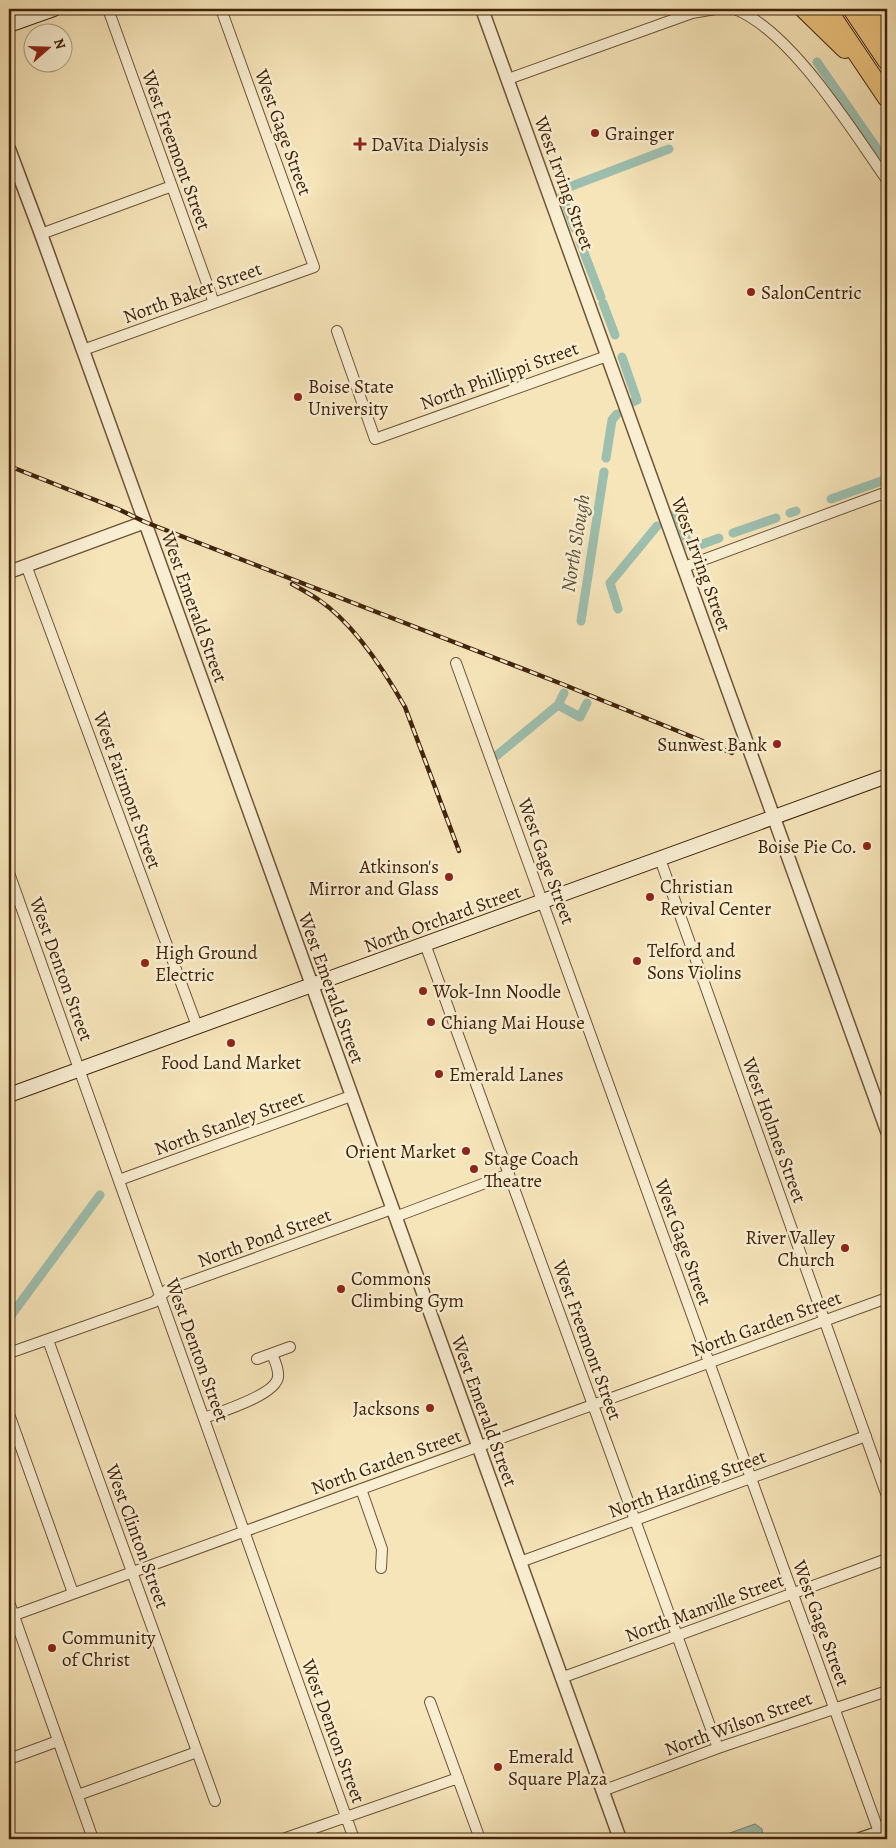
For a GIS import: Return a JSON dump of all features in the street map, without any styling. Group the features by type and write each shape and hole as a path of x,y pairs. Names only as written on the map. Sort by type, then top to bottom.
{"highway":[{"path":"804,9 874,77"},
{"path":"826,9 887,98"},
{"path":"852,9 887,61"},
{"path":"871,9 887,43"}],"main road":[{"path":"9,25 46,10"},
{"name":"North Orchard Street","path":"9,1095 887,776"}],"street":[{"name":"West Freemont Street","path":"108,9 214,303"},
{"name":"West Gage Street","path":"221,9 314,267"},
{"name":"West Irving Street","path":"482,9 887,1131"},
{"path":"508,80 692,13 715,9"},
{"path":"735,9 766,26 783,43 822,88 887,180"},
{"name":"West Emerald Street","path":"9,149 620,1839"},
{"path":"41,234 172,186"},
{"name":"North Baker Street","path":"82,350 314,267"},
{"name":"North Phillippi Street","path":"337,331 375,439 607,356"},
{"path":"684,567 887,492"},
{"path":"9,572 145,522"},
{"name":"West Fairmont Street","path":"26,566 197,1026"},
{"name":"West Gage Street","path":"456,663 792,1594 834,1708 883,1831"},
{"name":"West Holmes Street","path":"660,859 887,1496"},
{"name":"West Denton Street","path":"9,873 354,1839"},
{"name":"West Freemont Street","path":"425,944 718,1748"},
{"name":"North Stanley Street","path":"119,1180 352,1096"},
{"name":"North Pond Street","path":"9,1353 154,1302 167,1290 509,1174"},
{"name":"North Garden Street","path":"11,1616 887,1298"},
{"name":"West Clinton Street","path":"48,1340 215,1801"},
{"path":"256,1359 290,1347"},
{"path":"204,1418 245,1403 274,1386 278,1378 278,1369 272,1354"},
{"path":"9,1414 73,1594"},
{"name":"North Harding Street","path":"520,1562 866,1436"},
{"path":"361,1489 382,1548 381,1568"},
{"name":"North Manville Street","path":"561,1678 887,1559"},
{"path":"9,1602 11,1616 93,1839"},
{"name":"North Wilson Street","path":"602,1791 718,1748 887,1691"},
{"path":"430,1702 480,1839"},
{"path":"9,1759 58,1741"},
{"path":"78,1795 197,1752"},
{"path":"283,1839 458,1778"},
{"path":"860,1839 883,1831"}],"shaded area":[{"path":"755,1824 762,1829 763,1839 713,1839"}],"waterway":[{"path":"817,62 887,163"},
{"name":"North Slough","path":"575,229 562,195 564,189 669,149"},
{"name":"North Slough","path":"580,242 601,297"},
{"name":"North Slough","path":"603,303 615,335"},
{"name":"North Slough","path":"622,357 637,400 633,402"},
{"name":"North Slough","path":"606,458 612,420 617,414"},
{"name":"North Slough","path":"581,621 604,472"},
{"path":"831,499 887,479"},
{"path":"790,513 796,511"},
{"path":"674,515 677,514 689,546 692,548 719,538"},
{"path":"733,533 776,518"},
{"path":"618,609 610,583 657,526"},
{"name":"North Slough","path":"496,756 558,705 564,693"},
{"path":"558,705 580,717 587,703"},
{"name":"North Slough","path":"9,1318 100,1195"}],"railway":[{"path":"9,466 118,509 145,522 562,684 732,753"},
{"path":"292,584 332,610 356,635 388,678 405,707 459,851"}],"place":[{"name":"Grainger","path":"595,133"},
{"name":"DaVita Dialysis","path":"360,144"},
{"name":"SalonCentric","path":"751,292"},
{"name":"Boise State University","path":"298,397"},
{"name":"Sunwest Bank","path":"777,744"},
{"name":"Boise Pie Co.","path":"867,846"},
{"name":"Atkinson's Mirror and Glass","path":"449,877"},
{"name":"Christian Revival Center","path":"650,897"},
{"name":"Telford and Sons Violins","path":"637,961"},
{"name":"High Ground Electric","path":"145,963"},
{"name":"Wok-Inn Noodle","path":"423,991"},
{"name":"Chiang Mai House","path":"431,1022"},
{"name":"Food Land Market","path":"231,1043"},
{"name":"Emerald Lanes","path":"439,1074"},
{"name":"Orient Market","path":"466,1151"},
{"name":"Stage Coach Theatre","path":"474,1169"},
{"name":"River Valley Church","path":"845,1248"},
{"name":"Commons Climbing Gym","path":"341,1289"},
{"name":"Jacksons","path":"430,1408"},
{"name":"Community of Christ","path":"52,1648"},
{"name":"Emerald Square Plaza","path":"498,1767"}]}
